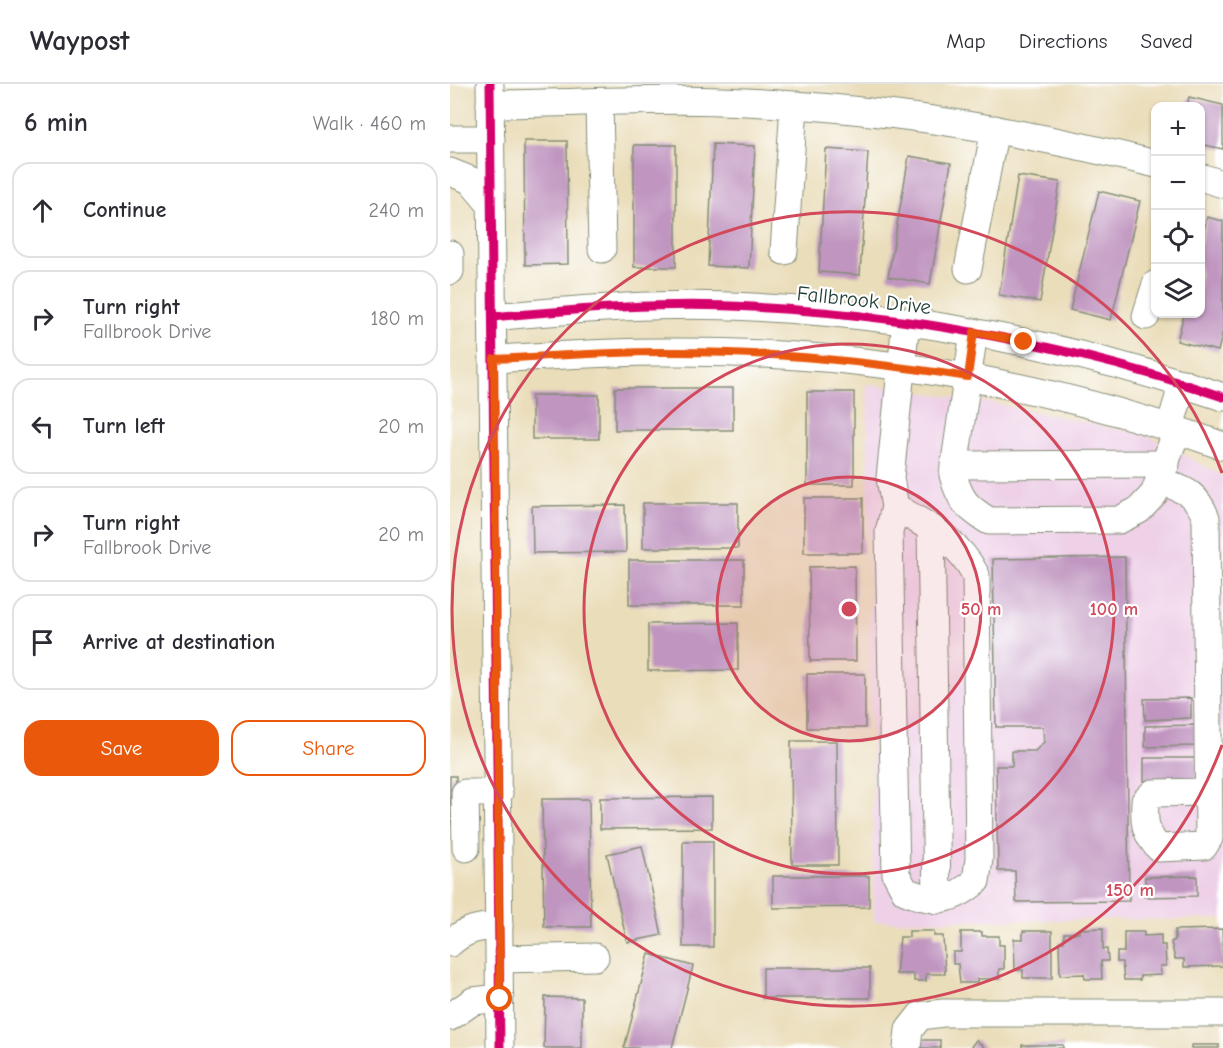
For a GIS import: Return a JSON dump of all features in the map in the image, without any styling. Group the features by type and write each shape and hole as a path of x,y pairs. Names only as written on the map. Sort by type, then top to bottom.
{"street":[{"path":"500,1048 490,94 599,103 721,101 874,111 994,129 1151,163"},
{"path":"599,103 602,249"},
{"path":"784,250 794,106"},
{"path":"968,269 994,129"},
{"path":"450,139 491,139"},
{"path":"450,172 470,180 491,205"},
{"path":"1205,179 1223,184"},
{"path":"450,254 450,271"},
{"path":"1146,316 1151,298"},
{"name":"Fallbrook Drive","path":"493,316 670,305 751,307 906,321 974,332 1094,358 1183,383 1223,397"},
{"path":"895,507 947,538 965,555 976,575 980,859 976,881 962,894 937,900 904,891 896,874 889,532 895,507 890,478 899,366 906,321"},
{"path":"974,332 953,475 959,495 970,509 989,521 1119,520 1139,510 1154,494 1163,472 1183,383"},
{"path":"494,359 673,352 753,354 899,366 1034,390 1174,429 1223,446"},
{"path":"954,465 1163,472 1200,501 1206,518 1208,792"},
{"path":"931,528 937,900"},
{"path":"499,794 465,794 458,848 499,848"},
{"path":"450,943 461,933 474,927 499,926"},
{"path":"500,960 595,957"},
{"path":"450,1017 473,1001 500,999"},
{"path":"907,1048 909,1030 920,1016 943,1013 1223,1013"}],"shaded area":[{"path":"867,384 997,404 1147,435 1223,476 1223,919 874,921"}],"building":[{"path":"1189,97 1223,105 1223,149 1205,145 1205,102 1188,102"},
{"path":"524,141 567,141 568,264 525,265"},
{"path":"713,144 755,146 749,268 708,266"},
{"path":"634,145 676,145 676,267 634,267"},
{"path":"826,149 868,152 860,275 819,272"},
{"path":"909,156 951,163 930,284 888,277"},
{"path":"1018,176 1060,182 1040,302 999,295"},
{"path":"1099,191 1140,201 1111,320 1070,310"},
{"path":"1207,217 1223,221 1223,331 1218,351 1177,341 1183,318 1205,318 1205,225"},
{"path":"615,388 733,388 733,430 615,430"},
{"path":"807,392 854,392 854,485 807,485"},
{"path":"532,395 599,395 599,439 532,439"},
{"path":"804,498 863,498 863,553 804,553"},
{"path":"643,503 738,503 738,548 643,548"},
{"path":"625,505 626,552 533,553 532,506"},
{"path":"1125,557 1129,901 1016,902 1015,871 998,871 996,766 1012,766 1012,751 1035,751 1044,742 1043,727 996,727 993,559"},
{"path":"629,560 744,560 744,605 629,605"},
{"path":"855,566 856,661 810,661 809,567"},
{"path":"738,623 738,670 648,671 648,624"},
{"path":"807,674 865,674 865,728 807,728"},
{"path":"1191,698 1191,718 1145,720 1144,699"},
{"path":"1195,725 1195,746 1145,747 1145,726"},
{"path":"791,741 837,741 838,865 792,865"},
{"path":"1144,758 1197,758 1197,781 1144,781"},
{"path":"450,776 456,776 456,824 450,824"},
{"path":"712,797 712,828 600,829 600,798"},
{"path":"542,799 589,799 591,927 544,927"},
{"path":"683,841 713,841 713,947 683,947"},
{"path":"642,846 662,935 627,942 607,854"},
{"path":"773,876 869,876 869,907 773,908"},
{"path":"1197,876 1197,896 1145,897 1145,877"},
{"path":"1103,928 1103,949 1107,949 1108,961 1101,961 1102,979 1085,979 1084,974 1060,975 1059,942 1064,942 1064,933 1079,933 1079,929"},
{"path":"1222,929 1223,966 1184,967 1184,959 1175,959 1171,942 1175,940 1175,930"},
{"path":"909,931 934,931 934,936 943,936 945,974 926,974 926,981 914,981 914,974 896,974 900,937 909,937"},
{"path":"1023,931 1052,931 1052,978 1023,978 1023,970 1015,970 1014,939 1023,939"},
{"path":"961,932 982,932 982,936 999,936 999,945 1004,945 1004,969 999,969 999,979 977,979 977,983 960,983 958,964 953,964 953,952 961,952"},
{"path":"1124,932 1144,932 1144,936 1161,935 1161,945 1165,945 1166,966 1160,966 1161,975 1140,976 1140,980 1124,980 1122,962 1117,962 1117,952 1124,952"},
{"path":"649,954 693,966 672,1048 624,1048"},
{"path":"763,968 870,968 870,998 763,998"},
{"path":"545,997 582,998 582,1048 544,1048"},
{"path":"920,1040 940,1040 940,1048 920,1048"},
{"path":"976,1040 985,1048 970,1048"},
{"path":"1022,1045 1063,1045 1063,1048 1022,1048"},
{"path":"1191,1045 1219,1045 1219,1048 1191,1048"}],"cycle path":[{"path":"490,84 500,1048"},
{"path":"493,317 590,309 687,305 752,307 872,317 931,325 1049,348 1108,362 1223,397"}],"route":[{"path":"500,999 494,359 662,352 753,354 847,360 968,377 974,332 1024,342"}]}
